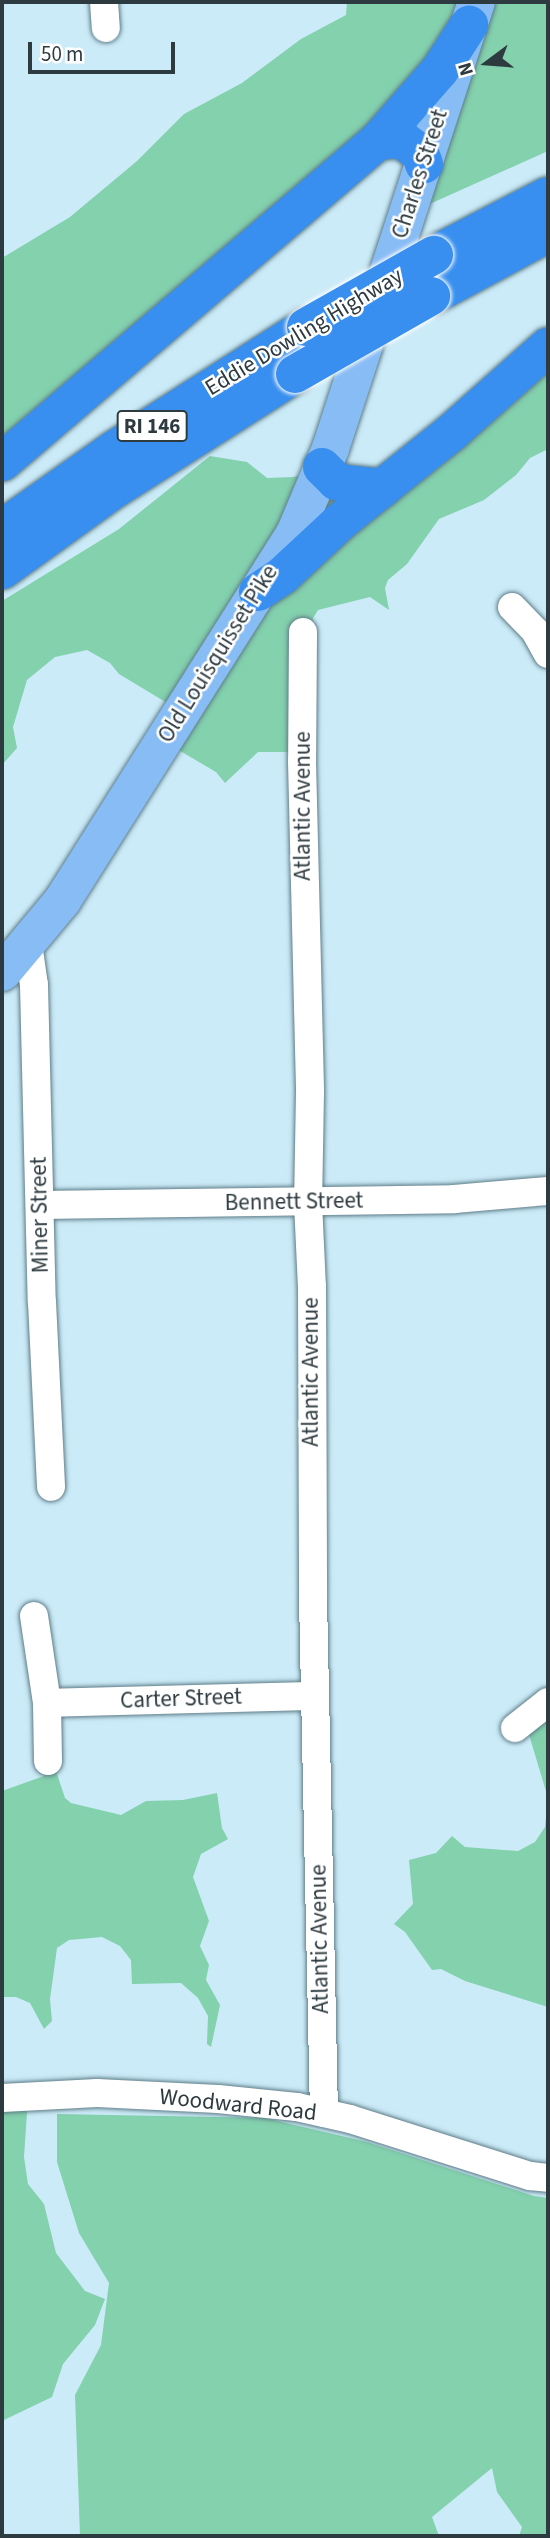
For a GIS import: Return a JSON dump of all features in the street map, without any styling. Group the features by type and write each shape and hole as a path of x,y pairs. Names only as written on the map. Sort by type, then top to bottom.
{"highway":[{"path":"2,462 379,141 440,69 472,13"},
{"path":"379,141 404,141 420,153 424,164"},
{"name":"Eddie Dowling Highway","path":"2,529 114,450 306,327 434,254 548,197"},
{"name":"Eddie Dowling Highway","path":"2,570 113,489 295,373 548,233"},
{"path":"258,592 283,575 341,521 451,433 548,347"},
{"path":"322,467 335,481 383,488"}],"main road":[{"name":"Charles Street","path":"377,305 472,13"},
{"name":"Old Louisquisset Pike","path":"2,972 62,900 295,531 322,467 377,305"}],"street":[{"path":"512,607 535,631 548,654"},
{"name":"Atlantic Avenue","path":"303,632 303,878 310,1092 308,1203 312,1287 314,1696 324,2113"},
{"name":"Miner Street","path":"28,944 34,985 51,1487"},
{"name":"Bennett Street","path":"40,1205 454,1199 548,1191"},
{"path":"34,1616 47,1703 48,1761"},
{"name":"Carter Street","path":"47,1703 314,1696"},
{"path":"515,1728 548,1702"},
{"name":"Woodward Road","path":"2,2098 69,2093 250,2102 324,2113 404,2134 530,2176 548,2178"}],"green space":[{"path":"347,2 548,2 548,151 414,211 417,126 2,460 2,258 70,217 137,161 184,114 242,83 301,39 346,15"},
{"path":"548,372 548,449 530,458 516,475 484,500 439,519 407,564 388,580 385,588 389,610 370,597 318,610 313,618 307,752 258,752 225,783 216,772 170,745 187,715 119,674 110,663 87,650 55,657 27,680 13,727 17,748 2,765 2,601 119,529 210,456 247,462 267,478 293,477 325,470 338,499"},
{"path":"548,1685 548,1798 521,1708"},
{"path":"53,1762 65,1798 71,1803 121,1815 146,1801 183,1800 217,1793 222,1828 228,1839 201,1854 193,1877 209,1921 200,1946 209,1965 206,1980 220,2005 211,2047 207,2044 208,2016 198,1998 181,1983 132,1984 131,1960 120,1946 102,1937 69,1940 57,1948 50,1999 52,2021 44,2029 30,2003 16,1997 2,1997 2,1791 44,1776"},
{"path":"548,1798 548,2007 465,1981 441,1969 432,1970 405,1932 394,1924 413,1904 409,1860 436,1853 452,1836 465,1847 518,1851 535,1842 545,1827"},
{"path":"2,2097 28,2098 24,2157 28,2184 44,2204 56,2253 85,2291 105,2299 95,2325 63,2364 52,2397 4,2420 2,2420"},
{"path":"57,2114 265,2118 367,2142 534,2196 548,2198 548,2536 519,2536 522,2527 497,2492 492,2468 432,2517 439,2536 80,2536 75,2395 101,2345 109,2283 79,2233 57,2162"}]}
